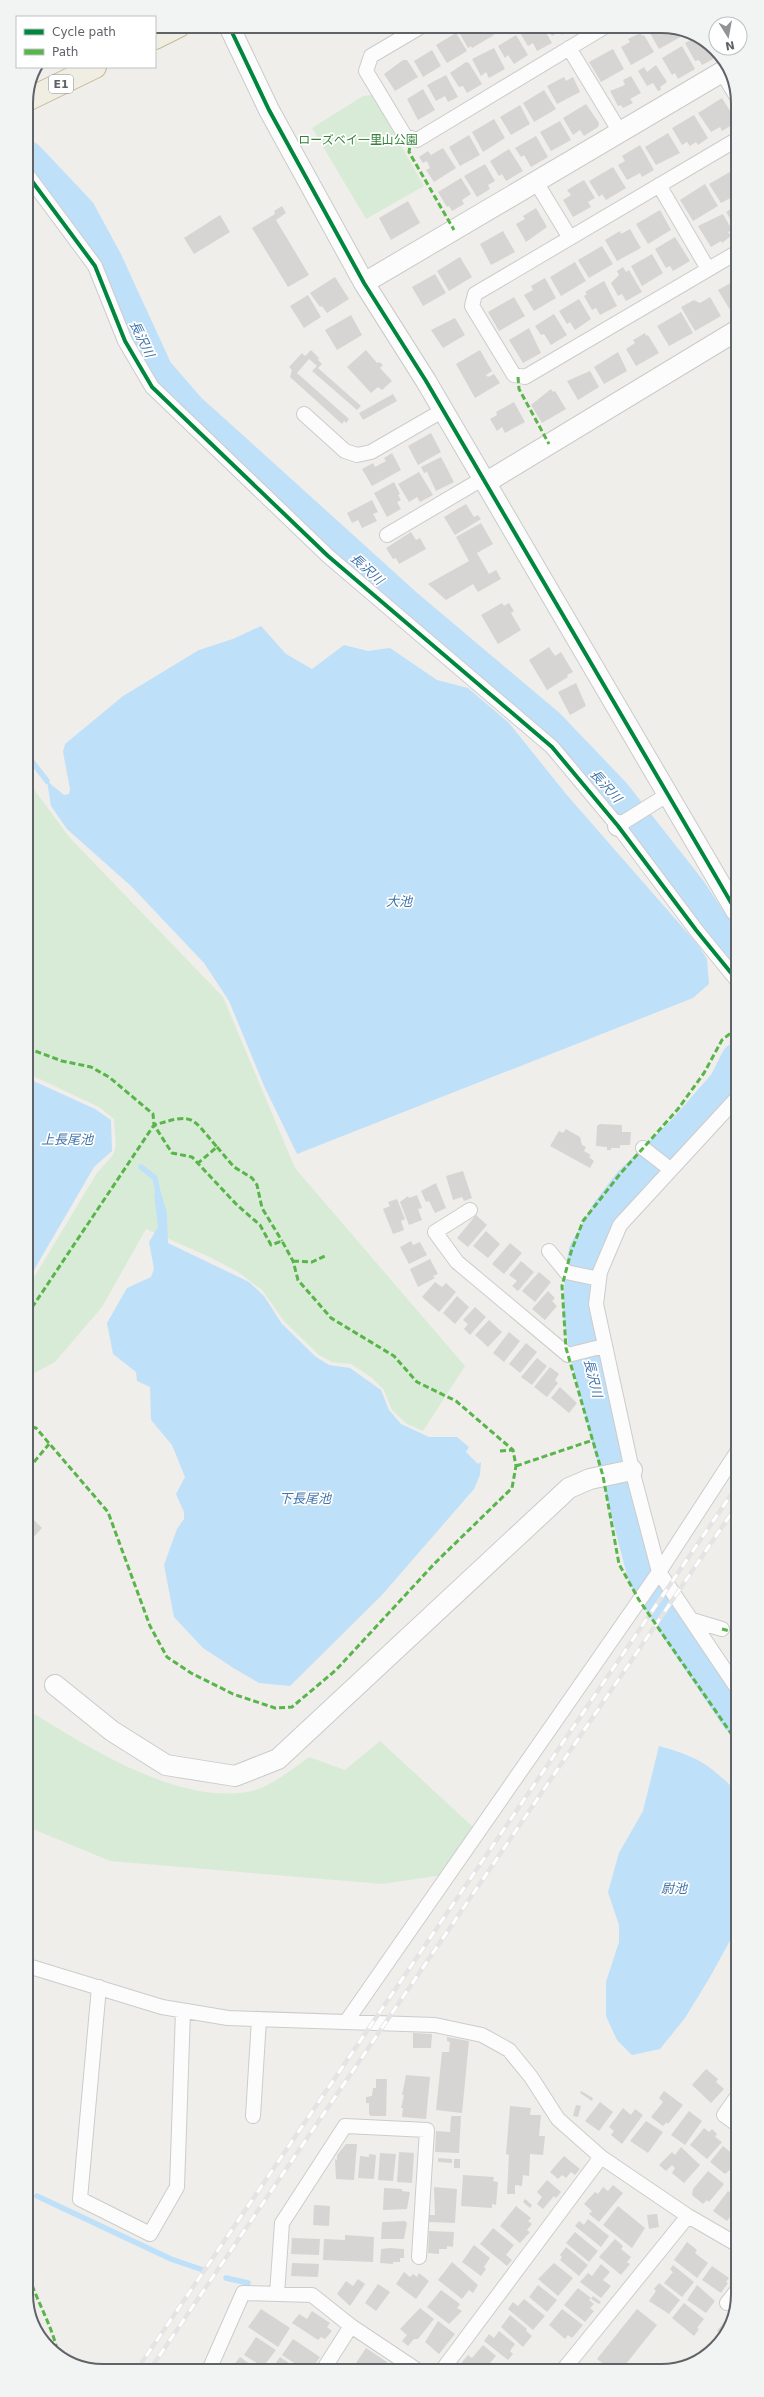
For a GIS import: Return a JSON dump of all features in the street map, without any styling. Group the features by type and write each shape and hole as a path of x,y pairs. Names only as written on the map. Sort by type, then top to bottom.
{"highway":[{"path":"156,38 165,33"},
{"name":"E1","path":"33,96 92,68"}],"street":[{"path":"232,33 280,130 364,283 426,381 442,411 731,903"},
{"path":"410,33 371,56 366,71 405,136 416,140 594,33"},
{"path":"569,48 620,132"},
{"path":"364,283 724,72"},
{"path":"731,143 475,294 472,306 514,375 518,377 525,377 731,256"},
{"path":"33,182 95,266 125,341 152,387 328,556 552,747 619,825 696,930 731,973"},
{"path":"536,182 570,238"},
{"path":"659,185 708,269"},
{"path":"387,535 484,481 731,334"},
{"path":"304,414 345,451 357,455 371,452 442,411"},
{"path":"619,825 667,795"},
{"path":"731,1104 669,1169 620,1225 606,1255 598,1279 596,1304 603,1346 632,1470 659,1572 731,1679"},
{"path":"644,1149 669,1169"},
{"path":"470,1210 435,1232 457,1262 570,1355 603,1346"},
{"path":"549,1251 567,1272 598,1279"},
{"path":"346,2022 659,1572 731,1461"},
{"path":"55,1685 112,1731 166,1765 236,1776 278,1759 570,1488 590,1479 632,1470"},
{"path":"692,1620 722,1629"},
{"path":"33,1967 162,2007 228,2018 435,2025 482,2035 509,2050 531,2077 558,2119 601,2157 688,2216 731,2241"},
{"path":"99,1987 80,2199 150,2234 177,2187 184,2011"},
{"path":"253,2116 259,2019"},
{"path":"731,2105 724,2115 731,2120"},
{"path":"277,2294 282,2223 345,2126 427,2130 419,2256"},
{"path":"447,2364 601,2157"},
{"path":"568,2364 688,2216"},
{"path":"212,2364 243,2293 312,2294 351,2326 408,2364"},
{"path":"727,2303 730,2299"},
{"path":"327,2364 351,2326"}],"green space":[{"name":"ローズベイ一里山公園","path":"372,95 424,186 366,219 312,128 363,96"},
{"path":"33,788 70,838 223,997 295,1168 465,1366 423,1431 407,1424 392,1410 384,1390 371,1377 351,1364 332,1362 319,1355 284,1321 262,1290 238,1272 212,1258 146,1229 102,1307 55,1362 33,1374 33,1279 97,1173 113,1155 116,1146 114,1119 99,1107 33,1076"},
{"path":"33,1713 105,1756 135,1770 165,1782 195,1790 224,1794 252,1791 266,1786 282,1777 309,1757 345,1770 380,1741 473,1827 443,1875 382,1884 110,1861 33,1829"}],"water":[{"name":"大池","path":"261,626 286,654 312,669 344,645 368,651 390,648 437,680 468,688 509,723 566,794 698,945 707,959 709,984 693,998 297,1154 265,1088 229,1001 204,963 132,887 67,829 51,806 47,781 64,795 69,794 70,789 63,752 65,744 123,696 199,650 233,639"},
{"name":"上長尾池","path":"33,1081 95,1109 111,1120 112,1151 94,1167 33,1272"},
{"name":"下長尾池","path":"161,1192 167,1213 168,1243 249,1282 264,1296 282,1324 316,1357 329,1365 350,1368 381,1390 389,1410 401,1424 429,1437 457,1437 469,1447 466,1452 478,1464 481,1462 480,1475 474,1489 382,1595 290,1686 259,1683 235,1669 203,1648 174,1617 164,1565 177,1529 184,1519 184,1512 176,1494 185,1477 172,1445 151,1420 150,1387 137,1381 136,1372 113,1354 107,1323 127,1288 151,1277 154,1269 149,1242 158,1227 154,1194"},
{"name":"尉池","path":"659,1746 684,1754 702,1763 731,1787 731,1939 685,2018 660,2049 632,2055 617,2040 606,2016 606,1982 619,1942 619,1925 608,1892 619,1853 643,1811"}],"building":[{"path":"456,33 467,51 447,63 436,45"},
{"path":"460,33 493,33 494,35 472,48 471,46 468,48"},
{"path":"520,33 546,33 552,43 537,51 533,43 528,46"},
{"path":"640,33 643,36 644,35 654,52 631,65 621,47 630,42 628,39"},
{"path":"650,33 666,33 682,36 659,49"},
{"path":"516,35 528,55 514,64 508,55 505,58 498,46"},
{"path":"691,40 707,50 708,56 713,56 715,58 702,65 699,60 695,61 685,43"},
{"path":"682,46 695,69 678,79 675,73 672,75 662,58"},
{"path":"494,48 505,69 489,78 486,72 481,76 472,59"},
{"path":"613,49 624,69 601,82 589,62"},
{"path":"432,50 441,66 423,77 414,61"},
{"path":"403,60 407,60 418,77 395,91 384,74"},
{"path":"466,62 469,63 482,84 467,93 463,86 459,87 450,73"},
{"path":"656,65 667,82 660,87 661,90 658,91 653,83 647,86 638,71 644,67 647,72"},
{"path":"446,75 458,97 448,102 445,96 436,101 427,85"},
{"path":"631,76 641,93 630,99 633,103 623,108 621,105 618,106 610,91 625,85 623,80"},
{"path":"564,77 566,81 573,77 580,92 557,104 547,86"},
{"path":"423,89 435,110 418,120 407,99"},
{"path":"544,90 556,109 534,122 523,103"},
{"path":"722,98 731,113 731,125 722,131 720,127 711,132 698,113"},
{"path":"586,104 599,123 598,127 584,136 580,130 573,135 563,118"},
{"path":"520,105 530,124 511,135 500,117"},
{"path":"694,115 708,138 698,145 696,142 690,146 687,142 682,145 672,128"},
{"path":"494,119 505,138 483,152 472,132"},
{"path":"560,121 571,140 551,151 540,132"},
{"path":"668,133 680,153 656,165 645,147"},
{"path":"469,135 480,155 460,166 449,147"},
{"path":"536,136 548,157 531,167 524,155 521,157 515,148"},
{"path":"640,145 654,170 642,177 640,173 627,180 618,165 625,161 622,156"},
{"path":"443,148 456,168 434,182 426,170 430,168 427,161 423,163 419,157 428,151 431,155"},
{"path":"509,149 523,171 506,181 502,174 499,176 490,161"},
{"path":"485,164 495,181 488,185 490,189 477,197 464,176"},
{"path":"613,167 626,188 606,200 602,194 599,197 589,181"},
{"path":"731,171 731,198 721,203 709,184"},
{"path":"461,178 471,194 462,200 464,204 452,211 449,206 447,207 438,192"},
{"path":"584,180 595,198 588,202 591,207 573,217 563,200 571,195 567,190"},
{"path":"705,184 718,206 693,221 680,200"},
{"path":"408,201 420,223 391,240 379,218"},
{"path":"282,206 286,213 276,220 309,275 288,287 252,228 275,214 274,211"},
{"path":"536,208 547,227 526,242 516,224 525,219 523,216"},
{"path":"731,209 731,220 726,212"},
{"path":"660,210 671,230 648,244 636,224"},
{"path":"723,214 731,228 731,230 728,232 731,236 722,243 721,241 711,247 698,226"},
{"path":"220,215 230,232 194,254 184,238"},
{"path":"630,229 641,248 617,261 605,240 620,231 621,234"},
{"path":"503,231 515,252 491,265 480,244"},
{"path":"675,237 690,261 673,271 670,266 666,268 655,249"},
{"path":"602,246 613,264 589,278 578,260"},
{"path":"652,254 663,273 642,286 631,266"},
{"path":"460,257 472,277 449,291 437,271"},
{"path":"575,262 586,281 561,296 550,277"},
{"path":"623,267 626,272 629,270 642,292 626,301 622,294 618,296 611,283 619,275 617,271"},
{"path":"435,274 446,293 423,306 412,287"},
{"path":"335,277 349,299 327,313 322,306 320,307 310,293"},
{"path":"545,278 556,298 534,311 524,295 533,290 531,286"},
{"path":"604,281 617,306 600,315 596,308 592,310 584,296 587,294 585,292"},
{"path":"731,283 730,310 718,290"},
{"path":"308,295 321,317 304,328 290,306"},
{"path":"514,297 525,316 499,331 488,312"},
{"path":"710,297 721,316 695,331 681,307 694,300 700,303"},
{"path":"579,299 591,319 575,330 570,322 567,324 559,311"},
{"path":"681,312 693,333 669,346 657,326"},
{"path":"554,314 567,335 551,345 544,334 541,335 535,326"},
{"path":"351,315 362,335 337,350 325,330"},
{"path":"455,318 465,335 443,348 431,330"},
{"path":"529,328 541,353 523,363 509,340"},
{"path":"645,333 646,336 648,335 659,353 636,366 626,349 635,343 633,340"},
{"path":"311,350 319,358 318,360 322,364 318,368 361,406 357,410 312,371 317,366 309,359 297,373 349,419 346,423 344,421 342,424 290,377 292,370 289,367 302,353 305,356"},
{"path":"366,350 377,363 379,362 383,365 380,368 392,381 382,390 378,387 371,393 347,367"},
{"path":"480,350 492,371 486,375 488,377 494,374 500,383 475,398 456,364"},
{"path":"618,352 627,371 604,384 594,367"},
{"path":"590,371 599,387 578,400 567,381"},
{"path":"551,389 553,392 555,391 566,409 542,423 531,405"},
{"path":"393,394 397,401 363,420 359,413"},
{"path":"514,402 525,422 505,433 502,427 497,431 490,419 497,415 496,412"},
{"path":"431,433 441,452 418,465 408,446"},
{"path":"392,453 401,470 372,486 362,469 373,463 375,467 386,461 384,458"},
{"path":"441,457 454,482 436,491 427,472 424,473 421,467"},
{"path":"419,472 433,495 420,502 417,497 409,502 398,484"},
{"path":"394,482 400,494 398,495 401,500 397,502 401,509 387,517 374,493"},
{"path":"372,500 378,512 373,514 377,521 362,528 358,520 352,523 347,513"},
{"path":"466,504 474,517 478,515 481,519 455,535 444,517"},
{"path":"481,523 493,544 477,553 489,574 496,570 501,579 478,592 473,584 446,600 428,584 469,561 456,537"},
{"path":"411,532 416,540 420,538 426,549 399,564 396,558 393,559 386,548"},
{"path":"502,603 504,606 509,603 514,611 511,613 521,630 498,644 481,615"},
{"path":"549,647 555,656 561,652 573,672 567,675 568,677 547,690 529,660"},
{"path":"576,683 586,706 570,715 558,692"},
{"path":"600,1124 622,1125 622,1132 631,1132 630,1145 620,1145 620,1148 611,1148 611,1150 607,1150 607,1147 596,1146 597,1126"},
{"path":"566,1129 580,1137 582,1145 586,1147 584,1151 591,1155 589,1157 594,1161 590,1168 550,1146 559,1131 563,1133"},
{"path":"463,1171 472,1198 464,1201 462,1197 453,1200 446,1176"},
{"path":"436,1183 446,1208 435,1213 429,1201 426,1202 421,1191"},
{"path":"417,1195 422,1208 418,1209 422,1220 409,1225 400,1202 408,1196 409,1198"},
{"path":"397,1199 405,1219 401,1221 404,1230 393,1234 383,1209 390,1206 388,1202"},
{"path":"476,1215 487,1225 468,1247 457,1238"},
{"path":"486,1231 500,1244 488,1258 473,1246"},
{"path":"411,1241 413,1245 420,1242 427,1255 409,1264 400,1247"},
{"path":"510,1243 522,1253 504,1274 492,1264"},
{"path":"430,1259 438,1274 433,1276 435,1278 418,1287 410,1269"},
{"path":"521,1261 534,1272 518,1291 512,1286 517,1281 509,1275"},
{"path":"539,1272 551,1282 535,1302 522,1291"},
{"path":"435,1282 442,1287 446,1283 456,1292 439,1312 422,1297"},
{"path":"548,1291 555,1298 552,1301 557,1306 545,1320 532,1309"},
{"path":"457,1296 469,1307 455,1324 443,1313"},
{"path":"475,1307 486,1317 470,1335 464,1329 468,1324 463,1320"},
{"path":"489,1320 502,1332 488,1347 475,1335"},
{"path":"509,1332 520,1341 504,1362 493,1353"},
{"path":"526,1343 537,1352 520,1373 509,1364"},
{"path":"537,1358 547,1366 532,1385 521,1377"},
{"path":"550,1367 559,1374 555,1380 558,1383 547,1397 534,1387"},
{"path":"560,1387 577,1403 569,1413 551,1398"},
{"path":"33,1519 42,1528 33,1538"},
{"path":"413,2033 432,2034 431,2048 413,2048"},
{"path":"447,2037 469,2041 462,2113 436,2110 442,2052 449,2052 450,2042 447,2041"},
{"path":"706,2069 718,2079 716,2082 724,2089 711,2103 692,2085"},
{"path":"406,2075 430,2077 426,2119 402,2117 403,2108 401,2108 404,2095 402,2095"},
{"path":"376,2079 387,2079 386,2116 371,2116 369,2114 369,2103 366,2103 366,2097 372,2096 373,2088 376,2088"},
{"path":"581,2091 593,2098 592,2101 580,2093"},
{"path":"664,2091 683,2105 668,2124 667,2122 663,2126 651,2117 663,2102 659,2098"},
{"path":"600,2102 613,2112 599,2131 585,2121"},
{"path":"576,2105 581,2106 578,2117 573,2116"},
{"path":"510,2106 531,2108 530,2115 541,2115 539,2136 545,2136 543,2155 530,2154 529,2176 523,2175 522,2186 515,2185 515,2194 507,2194 509,2155 506,2154"},
{"path":"623,2108 631,2115 635,2109 643,2115 622,2144 611,2135 614,2131 609,2127"},
{"path":"689,2111 702,2121 685,2145 671,2135"},
{"path":"451,2116 461,2116 459,2153 435,2152 436,2131 450,2132"},
{"path":"646,2121 663,2132 648,2153 630,2141"},
{"path":"704,2128 709,2132 712,2129 717,2134 715,2137 722,2142 707,2159 690,2145"},
{"path":"346,2144 357,2144 354,2180 336,2179 335,2159 337,2160 337,2155"},
{"path":"723,2146 731,2153 731,2169 725,2174 710,2162"},
{"path":"681,2147 700,2165 684,2183 672,2173 675,2168 672,2165 666,2171 659,2165 672,2152 675,2155"},
{"path":"399,2152 414,2153 412,2183 397,2182"},
{"path":"380,2153 396,2154 393,2181 378,2180"},
{"path":"369,2154 376,2155 374,2179 358,2178 360,2156 369,2157"},
{"path":"564,2156 580,2169 575,2175 571,2172 566,2178 562,2175 558,2179 550,2172"},
{"path":"438,2158 452,2159 452,2163 438,2162"},
{"path":"454,2159 460,2159 460,2168 454,2168"},
{"path":"708,2171 724,2184 709,2202 707,2200 703,2204 692,2195 693,2189"},
{"path":"463,2175 494,2177 493,2181 498,2182 496,2205 492,2204 492,2208 461,2206"},
{"path":"547,2180 561,2192 556,2198 554,2196 543,2209 537,2204 542,2197 537,2192"},
{"path":"613,2185 623,2193 599,2222 589,2214 592,2211 584,2204 595,2192 598,2194 603,2187 608,2191"},
{"path":"434,2187 457,2189 455,2223 428,2222 429,2215 435,2215"},
{"path":"384,2188 402,2189 402,2191 410,2192 407,2209 383,2210"},
{"path":"728,2191 731,2193 731,2216 727,2221 713,2211"},
{"path":"525,2199 532,2205 530,2208 523,2202"},
{"path":"314,2205 330,2206 329,2226 313,2225"},
{"path":"516,2206 531,2218 528,2221 532,2224 527,2230 530,2232 520,2243 500,2226"},
{"path":"618,2206 645,2228 632,2248 603,2225"},
{"path":"657,2214 659,2227 649,2229 647,2215"},
{"path":"588,2219 609,2236 601,2247 575,2226 579,2221 584,2225"},
{"path":"405,2221 407,2223 404,2239 381,2239 382,2222"},
{"path":"493,2228 514,2245 506,2255 512,2260 507,2266 480,2244"},
{"path":"429,2231 454,2232 453,2247 447,2246 447,2249 439,2249 439,2254 428,2253"},
{"path":"575,2232 598,2251 589,2262 566,2243"},
{"path":"345,2235 374,2237 373,2262 323,2260 324,2239 345,2240"},
{"path":"292,2238 320,2239 319,2255 291,2254"},
{"path":"615,2239 623,2246 621,2249 631,2257 627,2262 630,2264 621,2275 599,2257"},
{"path":"687,2242 697,2250 695,2253 708,2263 697,2278 674,2260"},
{"path":"474,2245 490,2258 484,2267 486,2269 481,2276 462,2262"},
{"path":"566,2247 588,2265 579,2276 560,2260 562,2257 560,2255"},
{"path":"381,2249 404,2249 404,2258 400,2258 400,2262 393,2262 393,2264 380,2263"},
{"path":"452,2262 478,2285 473,2293 469,2290 462,2299 438,2280"},
{"path":"292,2263 319,2264 318,2277 291,2276"},
{"path":"554,2263 573,2278 558,2296 538,2279"},
{"path":"601,2264 610,2272 603,2280 611,2286 601,2298 580,2282 588,2273 592,2276"},
{"path":"673,2265 694,2282 682,2297 664,2283 673,2272 670,2269"},
{"path":"712,2266 729,2278 726,2282 728,2283 721,2293 702,2280"},
{"path":"404,2272 410,2277 413,2274 417,2277 419,2273 429,2281 416,2299 396,2284"},
{"path":"358,2279 365,2284 350,2306 337,2294 346,2281 353,2286"},
{"path":"659,2283 680,2300 669,2314 649,2301 656,2291 654,2289"},
{"path":"378,2284 390,2292 376,2311 365,2303"},
{"path":"538,2285 557,2300 547,2312 529,2297"},
{"path":"697,2285 715,2301 706,2313 687,2300"},
{"path":"578,2288 591,2298 589,2300 594,2304 590,2308 594,2311 585,2322 564,2305"},
{"path":"441,2290 460,2304 457,2308 462,2311 449,2324 427,2307"},
{"path":"593,2296 601,2302 599,2304 591,2299"},
{"path":"524,2299 545,2316 533,2330 508,2309 513,2302 518,2306"},
{"path":"684,2303 704,2319 697,2328 699,2329 694,2336 672,2318"},
{"path":"420,2308 434,2319 418,2339 414,2339 408,2346 402,2341 407,2335 400,2329"},
{"path":"261,2309 290,2328 278,2347 248,2327"},
{"path":"562,2309 583,2325 572,2338 568,2335 565,2339 549,2325"},
{"path":"637,2309 657,2325 626,2364 604,2364 597,2359"},
{"path":"312,2311 330,2323 327,2327 332,2331 325,2339 321,2337 318,2340 292,2323 299,2314 307,2319"},
{"path":"510,2315 527,2329 526,2331 532,2336 523,2347 501,2327"},
{"path":"726,2319 720,2333 717,2331"},
{"path":"438,2321 455,2334 439,2354 425,2342"},
{"path":"499,2331 515,2344 510,2351 513,2354 508,2360 484,2341 489,2334 494,2338"},
{"path":"256,2337 276,2350 265,2364 258,2364 244,2355"},
{"path":"293,2339 320,2357 315,2364 296,2364 282,2355"},
{"path":"483,2345 496,2356 489,2364 464,2364 462,2362 468,2355 472,2358"},
{"path":"366,2348 387,2362 386,2364 355,2364"},
{"path":"240,2357 250,2364 235,2364"},
{"path":"280,2357 290,2364 275,2364"}],"waterway":[{"name":"長沢川","path":"33,162 80,212 106,260 157,371 189,408 409,607 549,725 614,793 691,891 731,951"},
{"path":"33,763 47,781"},
{"name":"長沢川","path":"731,1071 725,1083 682,1132 630,1182 607,1212 585,1251 581,1271 579,1314 589,1367 644,1577 672,1622 731,1709"},
{"path":"141,1167 155,1178 158,1193"},
{"path":"37,2196 171,2259 203,2270"},
{"path":"226,2278 248,2283"}],"railway":[{"path":"141,2364 731,1495"},
{"path":"154,2364 731,1514"}],"marked path":[{"path":"411,139 409,152 454,230"},
{"path":"518,377 519,389 549,444"},
{"path":"731,1033 722,1040 704,1073 678,1109 620,1174 583,1221 571,1252 562,1286 566,1348 603,1476 619,1564 639,1600 731,1733"},
{"path":"33,1050 62,1061 91,1067 109,1077 153,1114 154,1125 177,1119 191,1120 196,1123 217,1147 197,1164"},
{"path":"33,1306 154,1125 172,1153 192,1157 237,1205 260,1225 271,1245 282,1241 293,1261 298,1280 331,1318 394,1356 417,1382 456,1401 513,1450 516,1466 512,1488 435,1563 336,1670 292,1707 275,1708 233,1694 191,1673 167,1657 150,1626 108,1512 36,1428 33,1427"},
{"path":"217,1147 234,1167 252,1178 257,1185 262,1208 282,1241"},
{"path":"293,1261 312,1262 325,1256"},
{"path":"516,1466 593,1440"},
{"path":"34,1462 49,1444"},
{"path":"500,1451 513,1450"},
{"path":"722,1629 731,1631"},
{"path":"33,2287 56,2346"}],"cycle path":[{"path":"232,33 269,110 364,283 426,381 731,902"},
{"path":"33,182 95,266 125,341 152,387 328,556 552,747 618,826 696,930 731,973"}]}
